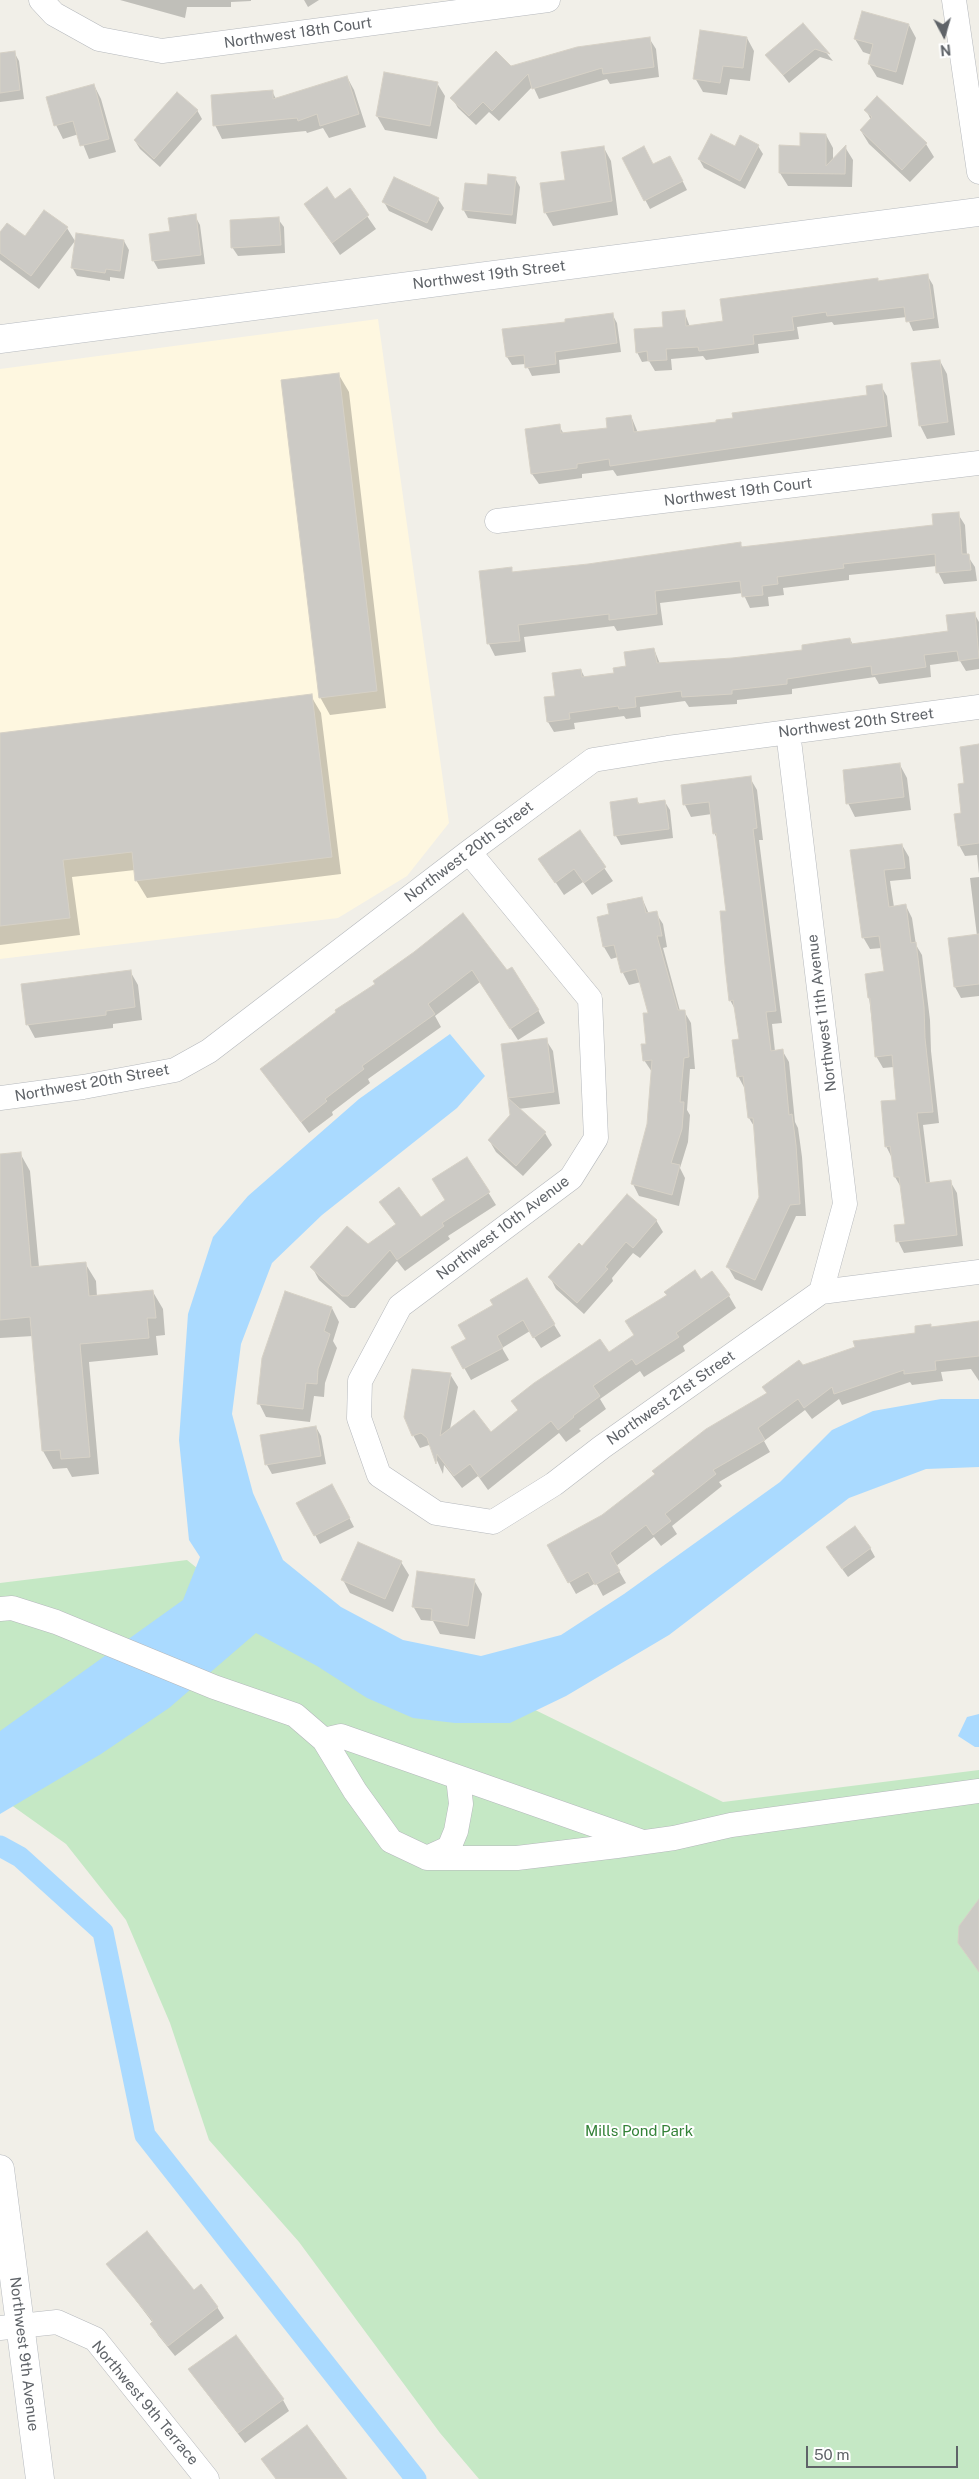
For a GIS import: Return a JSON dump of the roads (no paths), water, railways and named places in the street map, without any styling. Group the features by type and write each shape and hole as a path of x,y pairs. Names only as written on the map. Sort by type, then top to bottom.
{"street":[{"name":"Northwest 18th Court","path":"48,7 98,38 162,51 548,0"},
{"path":"954,0 979,172"},
{"name":"Northwest 19th Street","path":"0,339 979,212"},
{"name":"Northwest 19th Court","path":"497,521 979,463"},
{"name":"Northwest 20th Street","path":"0,1098 83,1087 175,1070 209,1051 468,852 594,760 979,707"},
{"name":"Northwest 11th Avenue","path":"788,732 845,1204 821,1292"},
{"name":"Northwest 10th Avenue","path":"379,1476 359,1418 360,1381 400,1306 571,1178 596,1138 590,999 468,852"},
{"name":"Northwest 21st Street","path":"379,1476 436,1513 493,1522 554,1484 602,1447 821,1292 979,1272"},
{"path":"0,1609 12,1608 56,1622 214,1687 295,1715 324,1740 355,1791 391,1841 427,1858 517,1858 644,1842 731,1825 979,1791"},
{"path":"324,1740 341,1736 644,1842"},
{"path":"427,1858 449,1848 456,1831 461,1804 458,1777"},
{"name":"Northwest 9th Avenue","path":"1,2177 10,2327 40,2479"},
{"name":"Northwest 9th Terrace","path":"10,2327 56,2322 94,2339 207,2479"}],"water":[{"path":"450,1034 485,1076 457,1108 322,1215 272,1263 241,1344 232,1414 253,1493 283,1560 341,1607 403,1640 481,1656 561,1635 624,1594 780,1482 832,1430 873,1411 941,1399 979,1399 979,1467 926,1469 849,1498 669,1635 566,1696 510,1723 455,1723 413,1718 367,1698 317,1666 256,1633 169,1708 101,1754 0,1814 0,1731 183,1600 200,1557 189,1540 179,1440 188,1314 213,1237 248,1196 359,1099"},
{"path":"979,1714 979,1747 975,1747 958,1736 967,1717"}],"waterway":[{"path":"0,1846 20,1857 103,1932 145,2135 416,2479"}],"park label":[{"name":"Mills Pond Park","path":"639,2131"}]}
